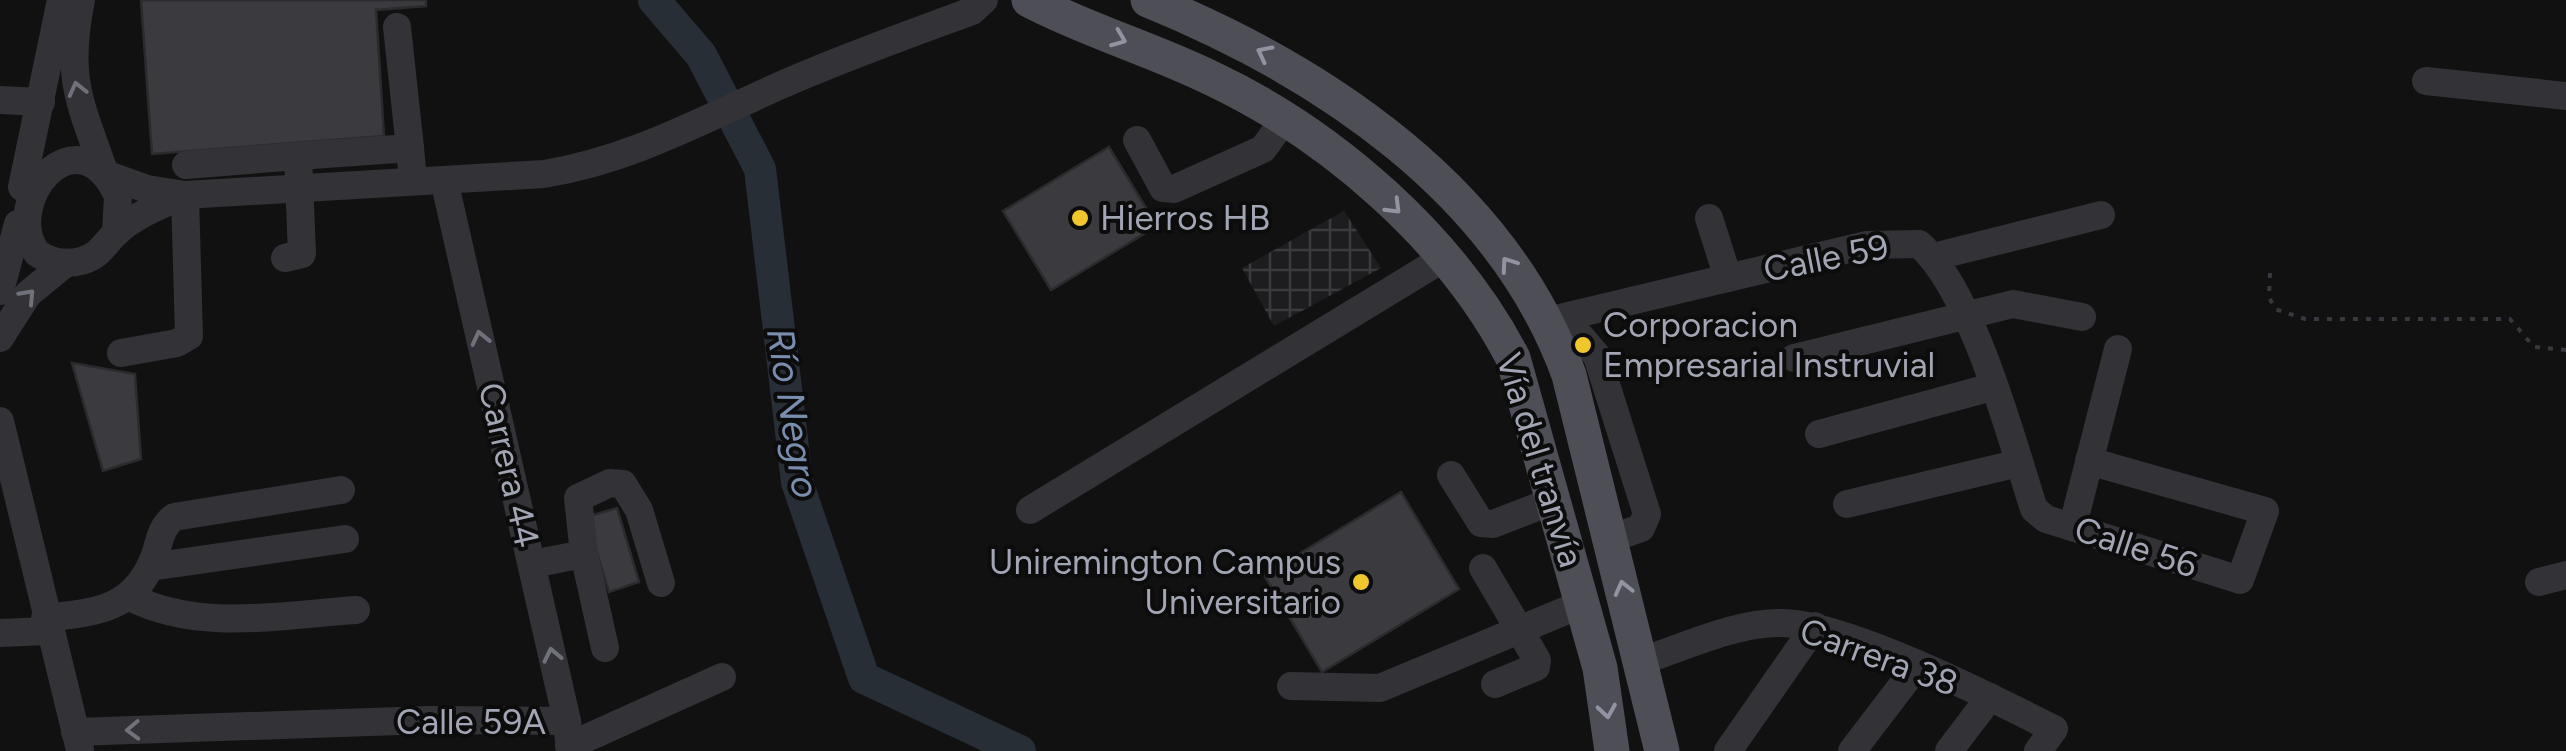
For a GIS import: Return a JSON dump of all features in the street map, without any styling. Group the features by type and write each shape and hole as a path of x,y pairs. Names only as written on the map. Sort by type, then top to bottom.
{"main road":[{"name":"Vía del tranvía","path":"1030,0 1213,79 1284,120 1378,191 1444,258 1492,318 1514,358 1584,604 1600,668 1612,751"},
{"name":"Vía del tranvía","path":"1148,0 1206,13 1328,90 1418,164 1501,253 1552,332 1610,539 1662,751"}],"street":[{"path":"0,291 18,224 61,0"},
{"path":"80,0 72,70 105,174 118,196 116,233"},
{"path":"22,188 38,170 60,160 84,162 147,189 185,195 544,174 586,167 666,140 778,87 972,12 984,0"},
{"path":"397,26 413,181"},
{"path":"2426,81 2566,96"},
{"path":"0,100 41,102"},
{"path":"1137,140 1163,188 1174,190 1262,149 1284,120"},
{"path":"186,164 410,148"},
{"path":"285,258 302,254 298,156"},
{"name":"Carrera 44","path":"444,180 569,739"},
{"path":"0,338 28,294 66,263 100,252 116,233 185,195"},
{"path":"120,353 177,343 189,336 185,195"},
{"name":"Calle 59","path":"1552,332 1728,278 1881,243 1920,244 1933,257 2101,215"},
{"path":"1708,218 1728,278"},
{"path":"18,224 35,251 66,263"},
{"path":"1846,504 2019,463 1965,315 1933,257"},
{"path":"1030,510 1444,258"},
{"path":"1794,358 2014,304 2082,316"},
{"path":"2073,525 2118,349"},
{"path":"1819,434 1992,387"},
{"path":"0,421 2,454 77,742"},
{"name":"Calle 56","path":"2019,463 2034,509 2046,519 2240,580 2265,511 2090,461"},
{"path":"1451,474 1481,522 1493,524 1555,500"},
{"path":"605,648 584,554 578,498 610,483 623,484 638,510 661,583"},
{"path":"0,632 114,606 130,597 150,567 162,526 174,518 341,490"},
{"path":"150,567 345,539"},
{"path":"0,552 29,552"},
{"path":"532,564 584,554"},
{"path":"1483,568 1521,631 1536,667 1495,684"},
{"path":"130,597 162,614 206,619 356,610"},
{"path":"1291,686 1380,688 1584,604"},
{"name":"Carrera 38","path":"1642,661 1758,624 1815,626 1990,697 2046,740"},
{"path":"1728,751 1815,626"},
{"path":"1852,751 1916,666"},
{"path":"569,739 722,677"},
{"path":"1949,751 1990,697"},
{"name":"Calle 59A","path":"77,742 209,739 428,720 569,739"}],"path":[{"path":"2270,272 2269,298 2276,309 2305,319 2510,319 2534,347 2566,350"}],"shaded area":[{"path":"1344,211 1381,268 1274,326 1242,268"}],"building":[{"path":"141,0 426,0 426,6 376,10 384,136 152,154"},
{"name":"Hierros HB","path":"1109,147 1157,226 1051,290 1003,211"},
{"path":"72,363 135,374 141,459 103,471"},
{"name":"Uniremington Campus Universitario","path":"1401,492 1459,589 1322,672 1264,575"},
{"path":"617,508 639,582 609,592 586,517"}],"waterway":[{"name":"Río Negro","path":"654,0 701,55 760,169 797,482 864,678 1020,751"}],"place":[{"name":"Hierros HB","path":"1080,218"},
{"name":"Corporacion Empresarial Instruvial","path":"1583,345"},
{"name":"Uniremington Campus Universitario","path":"1361,582"}]}
